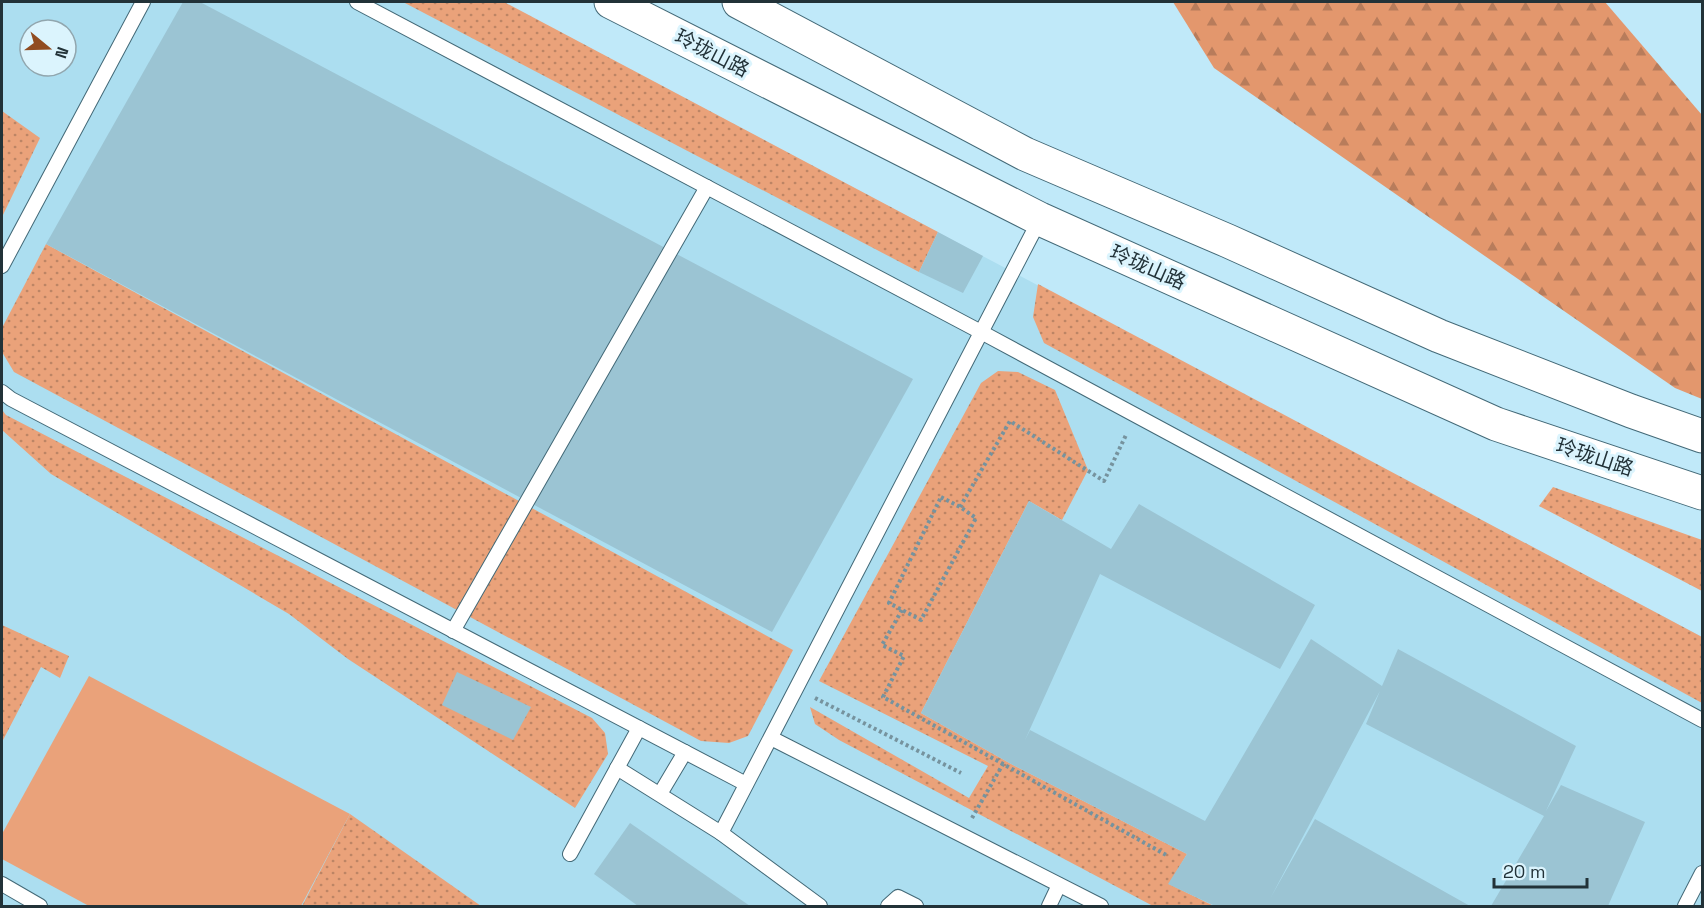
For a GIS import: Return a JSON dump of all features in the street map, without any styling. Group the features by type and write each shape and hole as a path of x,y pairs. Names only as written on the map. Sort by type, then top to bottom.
{"main road":[{"name":"玲珑山路","path":"611,2 1040,219 1496,424 1702,493"},
{"path":"739,2 1025,154 1228,241 1439,336 1631,411 1702,436"}],"lane":[{"path":"2,266 143,2"},
{"path":"357,2 981,332 1702,720"},
{"path":"453,631 707,187"},
{"path":"721,833 1040,219"},
{"path":"2,392 11,399 746,784"},
{"path":"570,854 639,728"},
{"path":"771,738 1101,906"},
{"path":"660,795 685,752"},
{"path":"617,768 721,833 820,906"},
{"path":"1685,906 1702,873"},
{"path":"2,884 40,906"},
{"path":"1049,906 1059,885"},
{"path":"888,906 898,897 916,906"}],"path":[{"path":"960,507 1010,421 1104,481 1136,415"},
{"path":"942,497 960,507 976,518 921,620 889,603 942,497"},
{"path":"902,610 882,645 904,656 883,697 1168,856"},
{"path":"796,688 961,773"},
{"path":"961,836 1003,764"}],"shaded area":[{"path":"2,2 503,2 1702,637 1702,906 2,906"},
{"path":"403,2 504,2 938,232 919,272"},
{"path":"2,111 40,138 2,217"},
{"path":"46,244 793,650 748,736 729,743 701,741 14,372 2,352 3,326"},
{"path":"1038,284 1702,637 1702,703 1044,343 1033,317"},
{"path":"998,371 1018,372 1055,390 1088,470 1062,520 1029,501 921,713 1013,765 1187,854 1169,884 1214,906 1153,906 839,740 815,724 810,707 969,798 988,766 819,681 981,383"},
{"path":"2,410 6,415 592,718 605,733 608,754 575,808 348,659 289,614 51,474 2,430"},
{"path":"1553,487 1702,540 1702,591 1539,506"},
{"path":"2,625 69,656 60,678 41,667 2,742"},
{"path":"89,676 350,814 301,906 89,906 2,859 2,834"},
{"path":"350,814 481,906 302,906"}],"green space":[{"path":"1173,2 1605,2 1702,115 1702,399 1675,388 1214,68"}],"building":[{"path":"183,2 200,2 913,379 772,632 46,244"},
{"path":"938,232 983,256 963,293 919,272"},
{"path":"1029,501 1111,549 1139,504 1315,605 1280,669 1100,574 1025,740 1030,730 1205,821 1311,639 1382,686 1398,649 1576,746 1546,811 1561,785 1645,822 1608,906 1491,906 1544,816 1366,724 1380,691 1271,897 1315,819 1470,906 1215,906 1168,884 1187,854 1013,765 921,713"},
{"path":"457,672 531,707 513,740 442,705"},
{"path":"630,823 750,906 638,906 594,874"}]}
